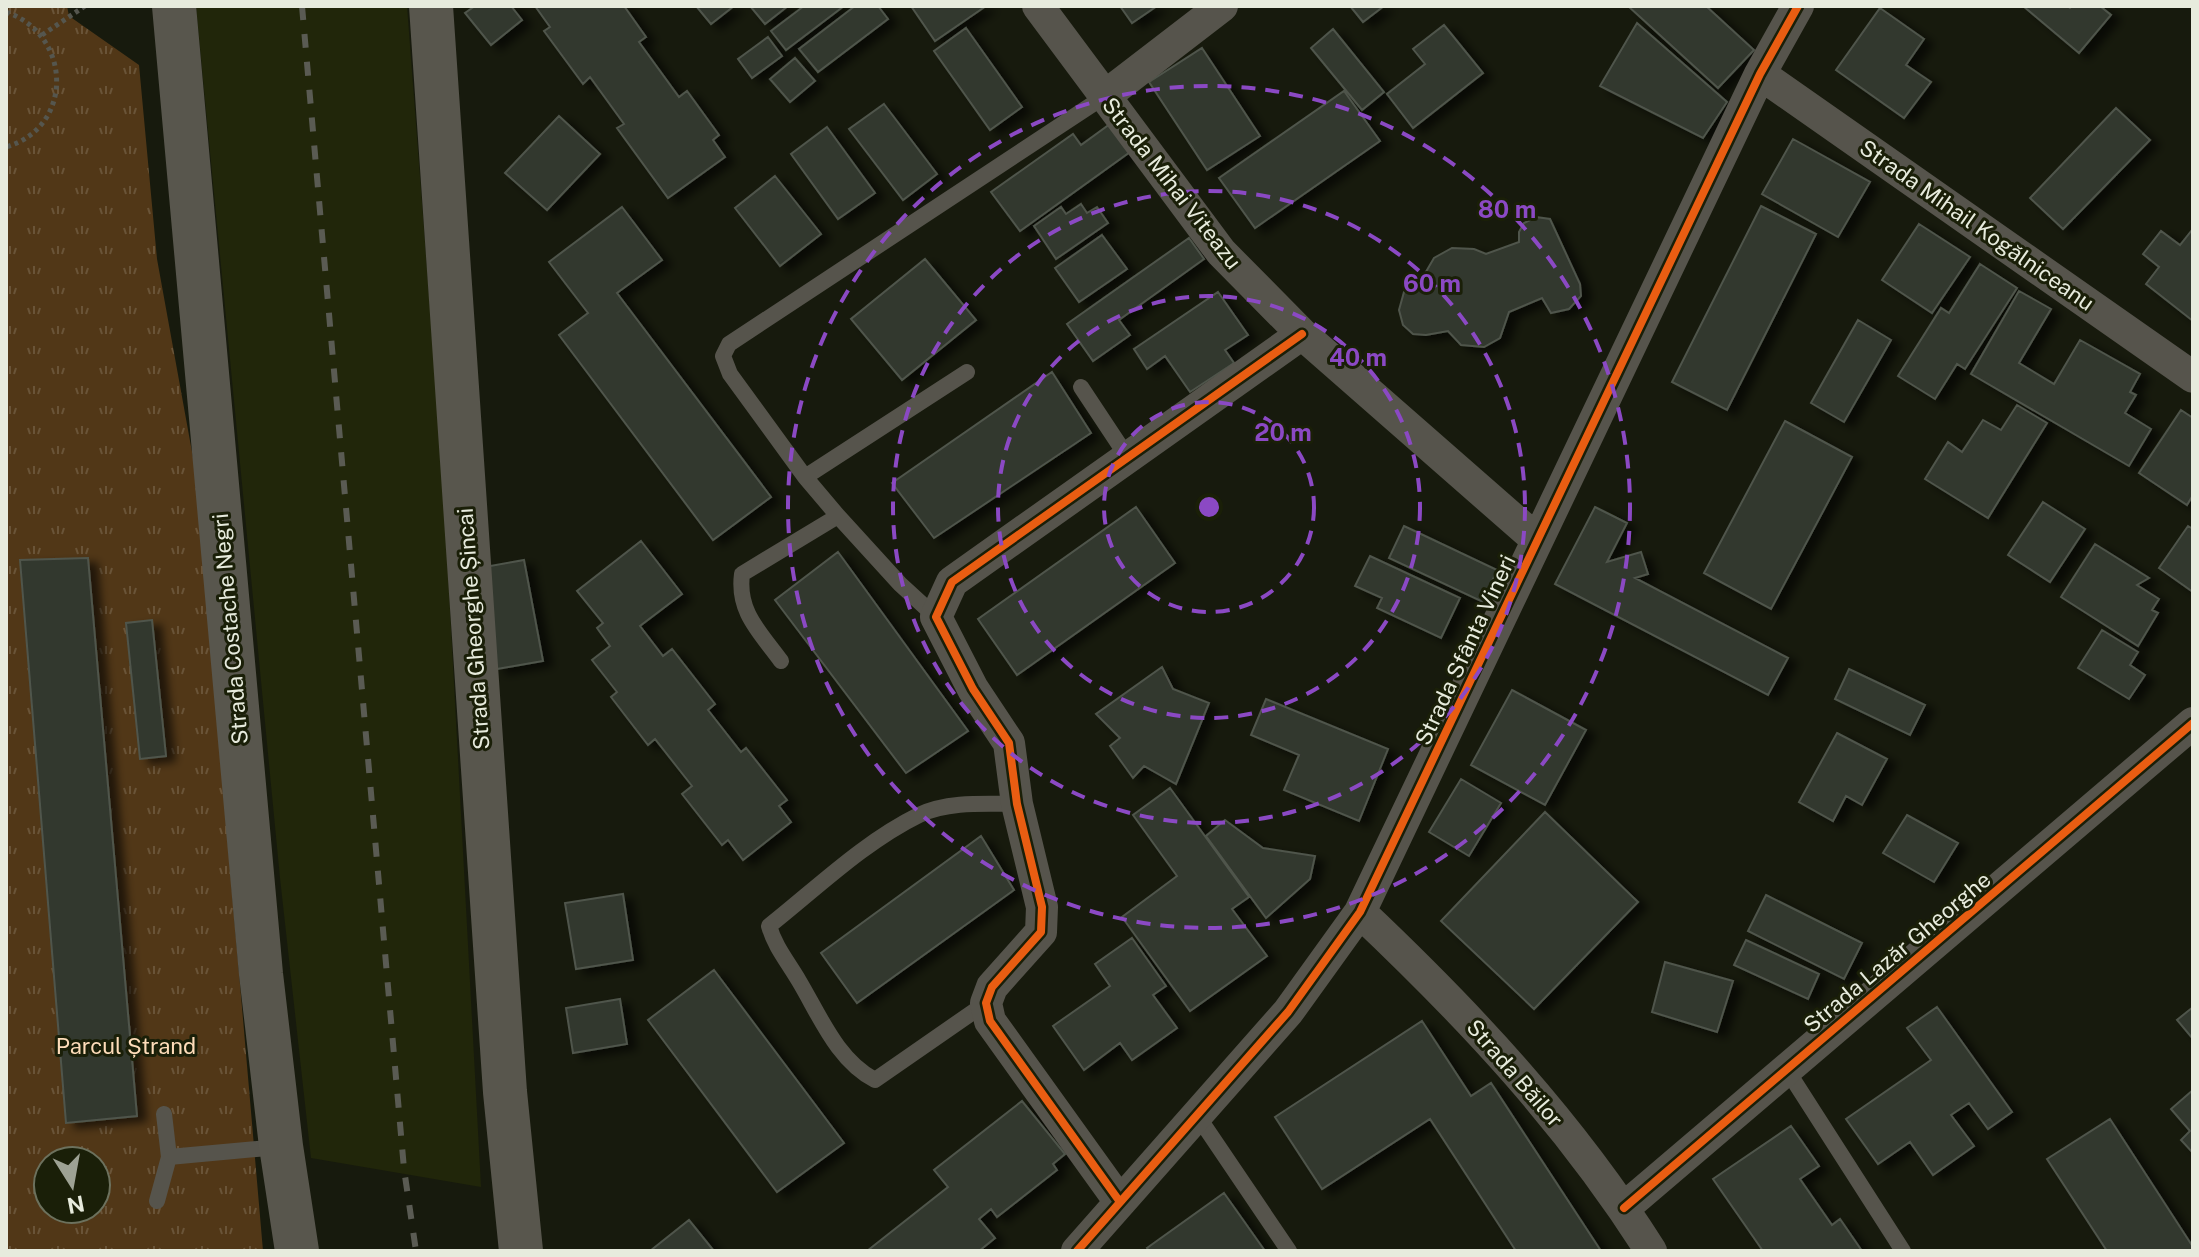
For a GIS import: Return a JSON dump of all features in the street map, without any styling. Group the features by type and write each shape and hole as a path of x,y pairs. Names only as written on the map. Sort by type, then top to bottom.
{"main road":[{"name":"Strada Costache Negri","path":"174,6 261,974 297,1251"},
{"name":"Strada Gheorghe Șincai","path":"431,6 505,1092 521,1251"}],"street":[{"name":"Strada Mihai Viteazu","path":"1038,6 1221,252 1302,334 1536,539"},
{"path":"1105,96 1222,6"},
{"name":"Strada Sfânta Vineri","path":"1077,1251 1288,1012 1360,912 1760,74 1798,6"},
{"name":"Strada Mihail Kogălniceanu","path":"1760,74 2193,377"},
{"path":"1120,1202 990,1021 986,1003 992,987 1041,932 1042,907 1017,804 1009,743 973,689 936,617 952,582 1302,334"},
{"name":"Strada Lazăr Gheorghe","path":"1624,1208 2193,723"},
{"name":"Strada Băilor","path":"1360,912 1437,984 1541,1098 1624,1208 1651,1251"}],"lane":[{"path":"936,617 900,584 805,477 730,374 723,356 729,344 1105,96"},
{"path":"805,477 967,372"},
{"path":"1081,387 1128,458"},
{"path":"781,661 749,617 740,593 742,574 838,516"},
{"path":"986,1003 875,1080 861,1072 832,1039 775,946 769,926 867,849 921,814 974,804 1017,804"},
{"path":"1787,1070 1903,1251"},
{"path":"157,1201 169,1157 164,1114"},
{"path":"1197,1115 1289,1251"},
{"path":"169,1157 281,1146"}],"path":[{"path":"42,35 85,6"},
{"path":"6,12 20,17 42,35 51,50 58,73 56,96 46,117 31,135 6,147"}],"shaded area":[{"path":"196,6 407,6 443,479 481,1187 311,1158 280,878"}],"green space":[{"name":"Parcul Ștrand","path":"6,6 67,6 69,16 139,65 157,259 196,474 263,1251 6,1251"}],"building":[{"path":"475,6 511,6 522,20 491,45 465,13"},
{"path":"535,6 624,6 646,37 639,42 679,97 687,91 719,135 713,140 725,157 668,198 617,128 624,124 590,77 583,84 544,31 550,27"},
{"path":"696,6 734,6 711,24"},
{"path":"750,6 788,6 765,24"},
{"path":"804,6 844,6 786,50 771,31"},
{"path":"855,6 878,6 888,19 818,72 799,49"},
{"path":"911,6 986,6 935,41"},
{"path":"1120,6 1157,6 1132,23"},
{"path":"1350,6 1384,6 1363,22"},
{"path":"1628,6 1706,6 1754,50 1718,88"},
{"path":"2023,6 2100,6 2111,15 2079,53"},
{"path":"1880,8 1924,39 1906,65 1931,82 1904,118 1836,70"},
{"path":"1637,23 1727,102 1703,138 1600,86"},
{"path":"1444,25 1483,73 1413,128 1387,94 1425,64 1413,49"},
{"path":"966,28 1022,107 990,130 934,51"},
{"path":"1333,29 1384,92 1362,110 1311,48"},
{"path":"768,37 782,56 752,78 738,59"},
{"path":"1202,48 1260,136 1207,170 1149,82"},
{"path":"795,58 815,81 790,102 770,79"},
{"path":"1344,91 1380,141 1255,228 1219,178"},
{"path":"884,104 937,174 903,200 849,129"},
{"path":"2116,108 2150,140 2063,229 2030,198"},
{"path":"559,116 600,154 547,210 505,173"},
{"path":"1110,124 1130,152 1020,231 991,192 1073,134 1081,145"},
{"path":"827,127 875,193 838,219 791,154"},
{"path":"1793,139 1870,182 1838,237 1762,194"},
{"path":"775,176 821,234 780,266 735,208"},
{"path":"1081,204 1087,213 1097,207 1108,223 1056,259 1034,226 1061,207 1066,214"},
{"path":"1761,206 1816,234 1727,410 1672,382"},
{"path":"622,207 662,260 617,293 771,497 713,540 559,335 588,313 549,262"},
{"path":"1536,217 1550,219 1580,284 1581,296 1569,309 1551,313 1542,298 1509,312 1500,338 1484,347 1461,345 1448,331 1413,334 1403,325 1399,310 1404,292 1420,282 1434,258 1452,248 1474,249 1486,254 1519,242 1519,232 1524,223"},
{"path":"1919,224 1970,257 1932,313 1882,280"},
{"path":"2192,230 2193,321 2146,284 2159,267 2143,254 2161,231 2180,245"},
{"path":"1102,235 1127,269 1079,302 1055,268"},
{"path":"1189,238 1204,259 1119,320 1130,335 1093,361 1067,324"},
{"path":"925,259 976,320 902,380 851,319"},
{"path":"1980,264 2017,288 1965,369 1957,364 1935,399 1898,376 1941,308 1949,313"},
{"path":"2019,291 2051,309 2019,363 2054,384 2080,340 2140,374 2130,392 2136,395 2125,413 2151,429 2129,466 1971,374"},
{"path":"1218,292 1248,335 1225,350 1234,363 1190,392 1165,356 1147,369 1134,349"},
{"path":"1858,320 1891,340 1844,422 1811,403"},
{"path":"1052,372 1091,433 934,538 892,483"},
{"path":"2017,405 2047,423 1988,518 1925,479 1948,442 1962,452 1983,420 2001,430"},
{"path":"2181,410 2193,418 2193,495 2187,505 2139,473"},
{"path":"1785,421 1852,457 1771,609 1704,573"},
{"path":"2043,502 2085,529 2050,582 2008,555"},
{"path":"1136,507 1175,563 1017,675 978,619"},
{"path":"1595,507 1627,523 1607,562 1641,552 1648,574 1635,578 1788,658 1768,695 1555,584"},
{"path":"1404,526 1497,570 1483,602 1389,558"},
{"path":"2188,526 2193,529 2193,592 2159,568"},
{"path":"641,541 682,594 640,626 663,656 672,649 715,704 708,710 741,752 746,748 787,800 779,806 791,822 743,860 728,840 722,845 682,794 692,786 655,739 648,745 611,697 617,692 592,660 610,646 597,628 603,623 577,591"},
{"path":"2095,544 2149,578 2137,585 2159,599 2152,610 2158,613 2138,646 2061,597"},
{"path":"838,552 968,731 906,773 775,600"},
{"path":"1370,556 1460,598 1441,638 1377,608 1382,598 1355,586"},
{"path":"88,558 137,1116 66,1123 20,560"},
{"path":"524,560 543,661 497,669 479,568"},
{"path":"152,620 166,756 140,759 126,623"},
{"path":"2102,630 2138,652 2130,665 2145,675 2129,699 2078,668"},
{"path":"1162,667 1173,689 1209,703 1176,784 1144,766 1133,778 1110,746 1120,738 1096,714"},
{"path":"1849,669 1925,705 1910,735 1835,699"},
{"path":"1512,690 1586,730 1545,805 1471,765"},
{"path":"1266,699 1388,749 1359,821 1284,790 1299,755 1251,735"},
{"path":"1837,733 1887,759 1862,805 1846,796 1833,821 1799,802"},
{"path":"1461,779 1501,803 1469,856 1429,832"},
{"path":"1170,788 1249,897 1232,909 1267,956 1190,1011 1122,917 1177,876 1133,815"},
{"path":"1545,812 1638,902 1534,1009 1441,921"},
{"path":"1907,815 1958,843 1934,882 1883,853"},
{"path":"1225,820 1263,848 1315,856 1310,879 1266,918 1206,836"},
{"path":"981,836 1014,890 857,1003 821,953"},
{"path":"623,894 633,960 576,969 565,903"},
{"path":"1766,895 1862,943 1844,979 1748,931"},
{"path":"1132,938 1166,986 1153,995 1177,1028 1132,1060 1120,1043 1084,1070 1053,1026 1110,986 1095,964"},
{"path":"1746,940 1819,974 1808,999 1734,965"},
{"path":"1665,962 1733,981 1717,1032 1652,1012"},
{"path":"714,970 844,1143 777,1192 648,1020"},
{"path":"620,999 627,1044 573,1053 566,1008"},
{"path":"1937,1007 2012,1112 1988,1129 1969,1103 1951,1115 1974,1146 1933,1175 1910,1142 1878,1164 1846,1119 1931,1060 1907,1028"},
{"path":"2193,1007 2193,1039 2177,1020"},
{"path":"1422,1021 1471,1096 1491,1083 1601,1251 1516,1251 1430,1119 1322,1189 1275,1117"},
{"path":"2193,1090 2193,1153 2181,1140 2190,1131 2171,1109"},
{"path":"1022,1101 1065,1154 1053,1164 1057,1170 997,1217 991,1209 979,1219 995,1238 979,1251 867,1251 948,1187 934,1170"},
{"path":"2110,1119 2193,1251 2107,1251 2047,1159"},
{"path":"1791,1126 1819,1166 1800,1179 1832,1225 1840,1219 1862,1251 1763,1251 1713,1179"},
{"path":"1224,1193 1265,1251 1149,1251 1147,1248"},
{"path":"689,1220 714,1251 650,1251"}],"railway":[{"path":"302,6 404,1169 416,1251"}],"cycle path":[{"path":"1077,1251 1288,1012 1360,912 1760,74 1798,6"},
{"path":"1120,1202 990,1021 986,1003 992,987 1041,932 1042,907 1017,804 1009,743 973,689 936,617 952,582 1302,334"},
{"path":"1624,1208 2193,723"}]}
